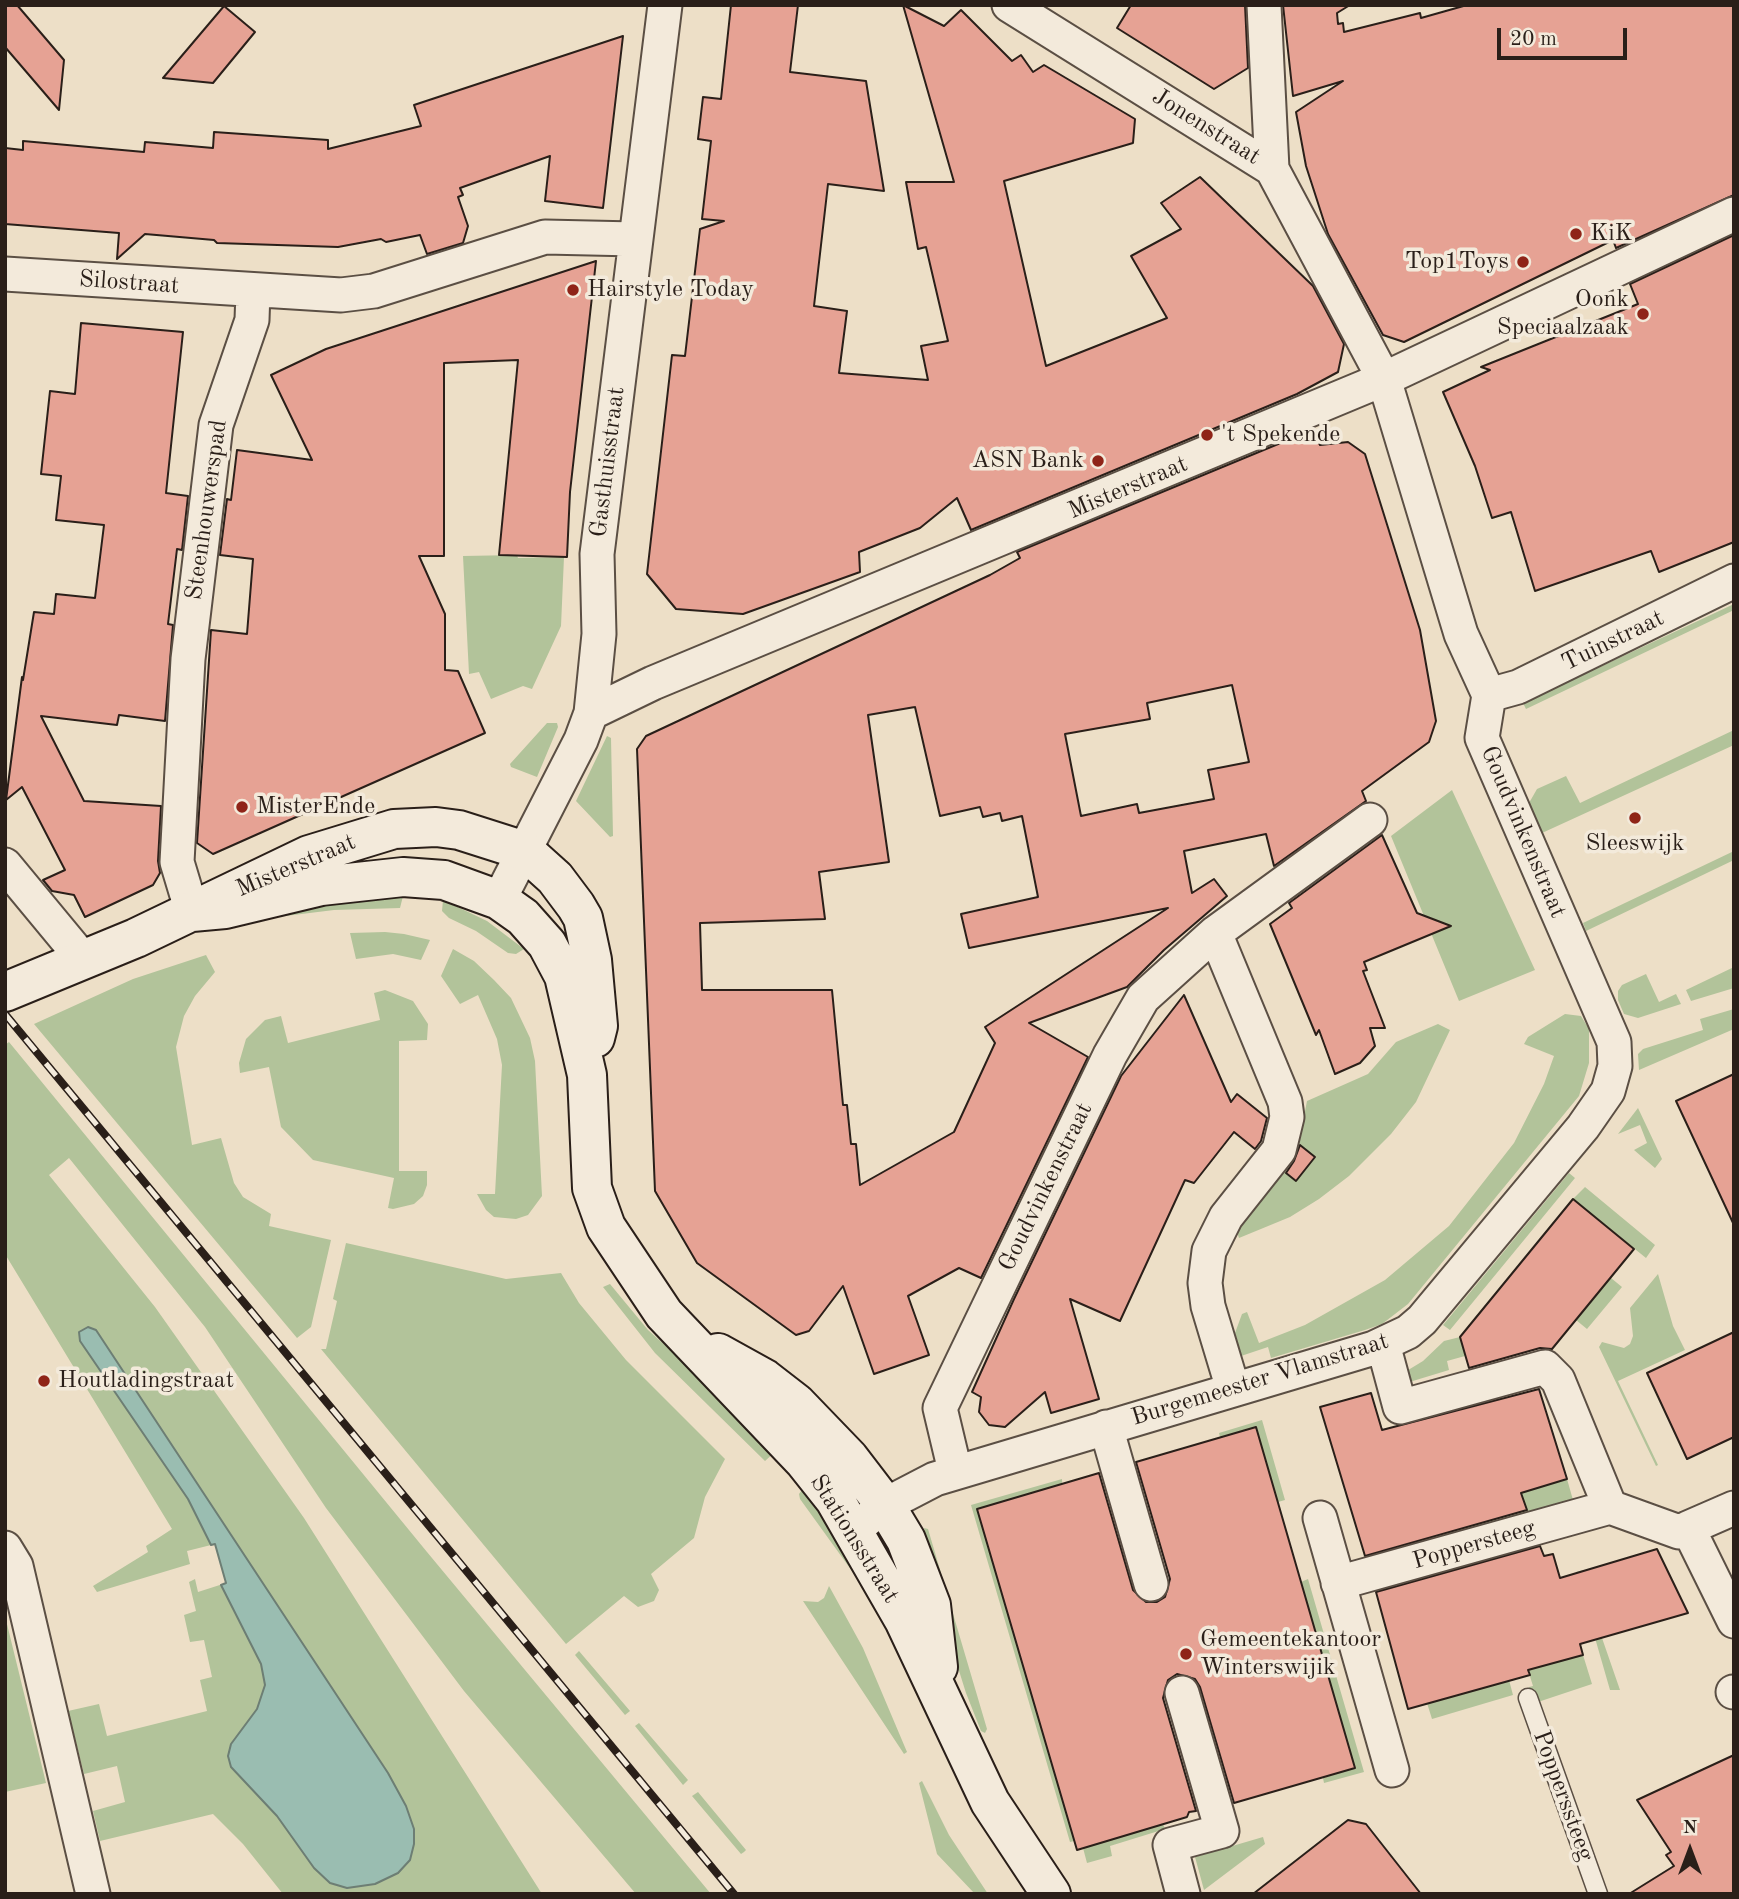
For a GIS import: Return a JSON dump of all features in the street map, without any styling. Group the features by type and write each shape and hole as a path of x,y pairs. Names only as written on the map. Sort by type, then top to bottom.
{"street":[{"name":"Gasthuisstraat","path":"499,900 592,712 598,634 597,554 665,5"},
{"name":"Jonenstraat","path":"1009,5 1272,169 1384,379"},
{"path":"1264,5 1272,169"},
{"name":"Misterstraat","path":"592,712 653,683 1160,475 1384,379 1734,214"},
{"path":"253,291 341,295 373,291 545,237 635,239"},
{"name":"Silostraat","path":"5,274 253,291"},
{"name":"Steenhouwerspad","path":"192,912 177,862 188,659 216,425 252,320 253,291"},
{"path":"1384,379 1461,634 1489,695"},
{"name":"Tuinstraat","path":"1489,695 1518,687 1734,581"},
{"name":"Goudvinkenstraat","path":"1489,695 1482,738 1614,1042"},
{"name":"Goudvinkenstraat","path":"955,1471 940,1408 1097,1080 1143,998 1215,933 1370,820"},
{"name":"Misterstraat","path":"5,992 192,912 309,855 394,829 436,827 459,830 525,851"},
{"name":"Stationsstraat","path":"525,851 555,878 583,918 592,960 598,1026 587,1075"},
{"path":"5,865 82,958"},
{"name":"Misterstraat","path":"192,912 225,909 321,886 403,877 444,880 499,900"},
{"name":"Stationsstraat","path":"499,900 523,917 561,965 587,1075 589,1155 598,1211 618,1249 664,1314 804,1461 854,1530 904,1620 990,1802 1051,1894"},
{"path":"1215,933 1285,1102 1287,1117 1279,1150 1226,1217 1209,1251 1205,1283 1208,1306 1233,1389"},
{"name":"Burgemeester Vlamstraat","path":"854,1530 886,1505 919,1485 955,1471 1383,1344 1401,1336 1422,1320 1583,1127 1608,1091 1615,1066 1614,1042"},
{"name":"Stationsstraat","path":"688,1337 765,1379 796,1403 849,1458 886,1505 906,1540 931,1605 941,1695"},
{"path":"1383,1344 1401,1407 1545,1367 1558,1380 1610,1507 1679,1532 1734,1508"},
{"path":"1106,1427 1151,1584"},
{"name":"Poppersteeg","path":"1338,1583 1610,1507"},
{"path":"1320,1518 1392,1770"},
{"path":"1688,1528 1734,1621"},
{"path":"5,1548 16,1566 44,1696 93,1894"},
{"path":"1182,1693 1222,1831 1170,1845 1183,1894"}],"lane":[{"name":"Popperssteeg","path":"1528,1698 1598,1894"}],"green space":[{"path":"517,555 518,558 564,557 561,626 532,689 523,686 491,699 479,672 469,674 463,556"},
{"path":"1734,604 1734,610 1526,709 1523,703"},
{"path":"547,723 557,723 558,727 537,777 511,767 510,764"},
{"path":"1734,730 1734,745 1542,833 1529,803 1537,789 1566,776 1580,803"},
{"path":"607,736 611,738 613,836 610,837 576,801"},
{"path":"1452,790 1535,970 1459,1001 1391,836"},
{"path":"1734,851 1734,860 1586,931 1583,923"},
{"path":"403,896 400,908 334,910 261,919 304,901"},
{"path":"443,900 487,921 524,949 516,954 508,953 476,931 449,918 442,911"},
{"path":"385,932 430,940 421,960 393,954 356,959 350,933"},
{"path":"453,949 474,961 511,998 530,1038 535,1061 542,1196 528,1215 516,1219 494,1217 486,1210 477,1194 495,1194 502,1065 497,1039 478,995 460,1004 441,976"},
{"path":"206,955 215,972 195,996 184,1016 176,1047 192,1145 221,1138 234,1183 243,1197 271,1214 269,1226 331,1240 311,1327 297,1338 34,1024 133,979"},
{"path":"1734,967 1734,988 1691,1001 1686,990"},
{"path":"1646,974 1659,1002 1676,994 1681,1004 1638,1018 1624,1014 1618,1000 1618,991 1622,985"},
{"path":"385,990 413,1001 428,1024 427,1040 399,1041 399,1171 427,1171 427,1185 423,1196 414,1204 393,1209 388,1208 394,1178 313,1160 281,1127 269,1067 240,1073 239,1063 246,1039 265,1020 281,1016 288,1043 380,1020 374,993"},
{"path":"1734,1009 1734,1029 1639,1070 1638,1054 1643,1049 1703,1030 1700,1019"},
{"path":"1565,1014 1581,1016 1589,1029 1589,1063 1579,1096 1408,1304 1382,1324 1365,1330 1271,1358 1268,1347 1241,1356 1235,1333 1242,1314 1247,1312 1259,1343 1305,1325 1385,1280 1449,1226 1514,1143 1544,1084 1554,1056 1524,1044 1528,1037"},
{"path":"1438,1024 1450,1030 1416,1102 1391,1134 1349,1176 1319,1199 1290,1217 1239,1238 1237,1232 1296,1157 1307,1101 1368,1074 1396,1042"},
{"path":"9,1042 711,1894 636,1894 464,1691 326,1508 205,1327 69,1158 49,1175 155,1307 304,1518 542,1894 283,1894 243,1844 213,1814 100,1841 93,1811 125,1802 117,1766 84,1774 68,1711 99,1704 107,1736 207,1711 200,1680 212,1677 204,1640 190,1642 184,1615 196,1611 189,1582 195,1579 198,1592 226,1583 215,1544 187,1551 190,1564 97,1592 93,1586 148,1552 146,1546 172,1529 5,1254 5,1045"},
{"path":"1638,1108 1662,1159 1655,1168 1634,1150 1647,1143 1640,1125 1618,1134"},
{"path":"1569,1173 1575,1178 1450,1330 1443,1325"},
{"path":"1585,1187 1655,1245 1646,1258 1573,1199"},
{"path":"346,1243 506,1279 561,1273 579,1303 626,1360 725,1459 705,1497 694,1538 651,1574 659,1590 654,1601 638,1607 624,1596 566,1644 321,1349 326,1349 337,1301 333,1299"},
{"path":"1658,1274 1673,1326 1685,1350 1618,1381 1658,1465 1656,1466 1599,1347 1602,1342 1624,1348 1630,1344 1633,1336 1630,1308"},
{"path":"1611,1278 1622,1287 1587,1329 1576,1320"},
{"path":"610,1284 648,1330 739,1412 776,1451 765,1461 655,1353 603,1287"},
{"path":"1460,1337 1465,1356 1447,1361 1449,1370 1403,1384 1400,1375 1423,1361 1444,1341"},
{"path":"1262,1420 1285,1500 1278,1502 1256,1427 1220,1437 1219,1433"},
{"path":"1062,1479 1074,1841 1070,1842 971,1505"},
{"path":"1567,1479 1573,1500 1416,1546 1408,1518 1521,1493"},
{"path":"805,1486 863,1575 857,1578 800,1499 799,1494"},
{"path":"924,1528 928,1529 987,1729 985,1733 981,1731 966,1693 950,1642"},
{"path":"1584,1570 1602,1638 1620,1690 1610,1690 1576,1572"},
{"path":"1308,1579 1364,1772 1324,1783 1323,1778 1355,1768 1301,1582"},
{"path":"829,1586 863,1648 907,1752 904,1754 803,1601 818,1602 824,1598"},
{"path":"5,1616 46,1783 5,1792 7,1709"},
{"path":"579,1651 630,1711 625,1715 575,1655"},
{"path":"1583,1655 1592,1684 1538,1702 1534,1690 1530,1691 1529,1687 1533,1686 1524,1657 1567,1659"},
{"path":"1509,1680 1513,1695 1432,1719 1427,1703"},
{"path":"639,1723 688,1780 683,1785 635,1726"},
{"path":"922,1781 949,1835 988,1894 975,1894 937,1854 919,1783"},
{"path":"698,1792 746,1850 744,1852 741,1854 692,1796"},
{"path":"1163,1824 1165,1829 1110,1846 1112,1856 1087,1863 1083,1848"},
{"path":"1263,1837 1265,1844 1204,1890 1195,1857"}],"water":[{"path":"88,1327 96,1330 388,1773 406,1806 414,1829 410,1860 398,1873 375,1884 347,1888 330,1883 314,1868 277,1816 231,1767 228,1756 231,1744 257,1709 265,1685 261,1664 221,1585 226,1583 215,1544 211,1545 188,1499 80,1341 79,1332"}],"building":[{"path":"5,5 17,5 64,60 59,110 5,47"},
{"path":"731,5 798,5 790,72 866,81 884,191 828,184 814,306 847,311 839,373 928,380 921,346 948,341 926,247 918,249 906,182 954,182 903,5 944,26 961,10 1012,61 1021,55 1033,72 1044,65 1135,119 1133,143 1004,181 1046,366 1167,318 1131,256 1181,229 1161,203 1200,177 1313,286 1344,344 1338,372 1297,394 971,530 957,498 920,528 859,552 860,572 743,614 676,609 647,574 672,355 685,356 700,229 724,221 702,219 711,141 698,139 703,97 721,99"},
{"path":"1131,5 1245,5 1248,68 1214,89 1117,28"},
{"path":"1283,5 1350,5 1337,13 1338,24 1343,23 1344,32 1420,13 1421,18 1467,5 1734,5 1734,195 1616,248 1613,240 1404,342 1383,335 1328,234 1306,166 1296,112 1343,81 1293,96"},
{"path":"224,6 255,32 213,83 163,78"},
{"path":"623,36 603,208 545,201 550,156 460,188 463,195 458,197 468,226 463,243 427,254 420,235 338,247 217,243 214,240 145,234 117,259 119,233 5,224 5,148 23,150 23,141 144,152 145,142 213,148 214,132 328,140 328,149 421,126 414,105"},
{"path":"1734,235 1734,542 1659,572 1651,551 1535,591 1511,512 1492,518 1475,466 1443,392 1490,370 1481,367 1638,304 1630,284"},
{"path":"596,261 570,492 567,557 499,555 518,360 444,363 444,556 419,556 445,614 445,670 458,671 485,733 213,854 197,843 211,630 247,634 253,559 220,555 237,450 312,460 271,375 326,349"},
{"path":"81,323 183,332 166,493 188,496 182,550 177,549 168,624 173,625 165,721 119,715 117,725 41,716 84,801 161,806 158,861 160,873 153,885 85,917 74,895 52,891 43,880 65,870 22,787 6,800 22,677 23,680 34,612 54,614 56,594 95,598 104,525 56,520 61,476 41,474 50,391 75,394"},
{"path":"1312,430 1320,445 1348,442 1365,454 1420,630 1436,721 1429,742 1362,791 1366,801 1274,866 1266,834 1184,851 1192,893 1214,879 1227,896 1164,950 1127,987 1029,1023 1088,1057 981,1278 959,1268 908,1296 929,1355 874,1374 843,1286 809,1331 796,1335 697,1263 655,1191 637,749 646,736 990,575 1020,558 1017,552","holes":["1232,685 1249,762 1208,770 1214,799 1139,813 1137,804 1081,816 1065,734 1150,719 1147,703","915,707 940,816 980,807 983,817 1000,813 1002,821 1022,816 1038,897 961,914 969,948 1168,908 985,1027 995,1043 954,1132 860,1185 856,1144 851,1144 847,1105 843,1105 832,990 702,990 700,923 825,919 819,872 889,862 868,715"]},
{"path":"1382,835 1417,913 1451,926 1364,962 1367,970 1363,971 1385,1028 1370,1028 1375,1046 1360,1063 1335,1074 1319,1030 1316,1035 1270,924 1292,908 1289,903"},
{"path":"1184,995 1231,1102 1237,1094 1267,1118 1261,1141 1255,1149 1234,1132 1194,1183 1185,1180 1120,1321 1070,1299 1099,1399 1051,1413 1045,1392 1005,1427 989,1425 979,1412 981,1397 972,1392 1014,1299 1121,1076"},
{"path":"1734,1074 1734,1225 1676,1101"},
{"path":"1300,1145 1315,1157 1296,1181 1286,1173"},
{"path":"1573,1199 1634,1249 1552,1349 1540,1348 1469,1368 1460,1337"},
{"path":"1734,1332 1734,1437 1687,1459 1647,1373"},
{"path":"1539,1389 1567,1479 1521,1493 1527,1510 1365,1556 1320,1407 1371,1393 1382,1430"},
{"path":"1256,1427 1355,1768 1234,1803 1200,1687 1195,1679 1177,1674 1168,1680 1163,1698 1196,1811 1189,1812 1187,1817 1077,1850 977,1509 1099,1473 1133,1590 1146,1602 1157,1602 1165,1597 1170,1579 1136,1462"},
{"path":"1540,1546 1544,1556 1553,1554 1560,1578 1657,1549 1688,1613 1580,1644 1583,1655 1528,1670 1530,1675 1408,1709 1376,1592"},
{"path":"1734,1755 1734,1894 1629,1894 1674,1866 1666,1855 1671,1852 1637,1800"},
{"path":"1348,1820 1366,1824 1421,1894 1253,1894"}],"railway":[{"path":"5,1014 734,1894"}],"place":[{"name":"KiK","path":"1576,234"},
{"name":"Top1Toys","path":"1523,262"},
{"name":"Hairstyle Today","path":"573,290"},
{"name":"Oonk Speciaalzaak","path":"1643,314"},
{"name":"'t Spekende","path":"1207,435"},
{"name":"ASN Bank","path":"1098,461"},
{"name":"MisterEnde","path":"242,807"},
{"name":"Sleeswijk","path":"1635,818"},
{"name":"Houtladingstraat","path":"44,1381"},
{"name":"Gemeentekantoor Winterswijik","path":"1186,1654"}]}
